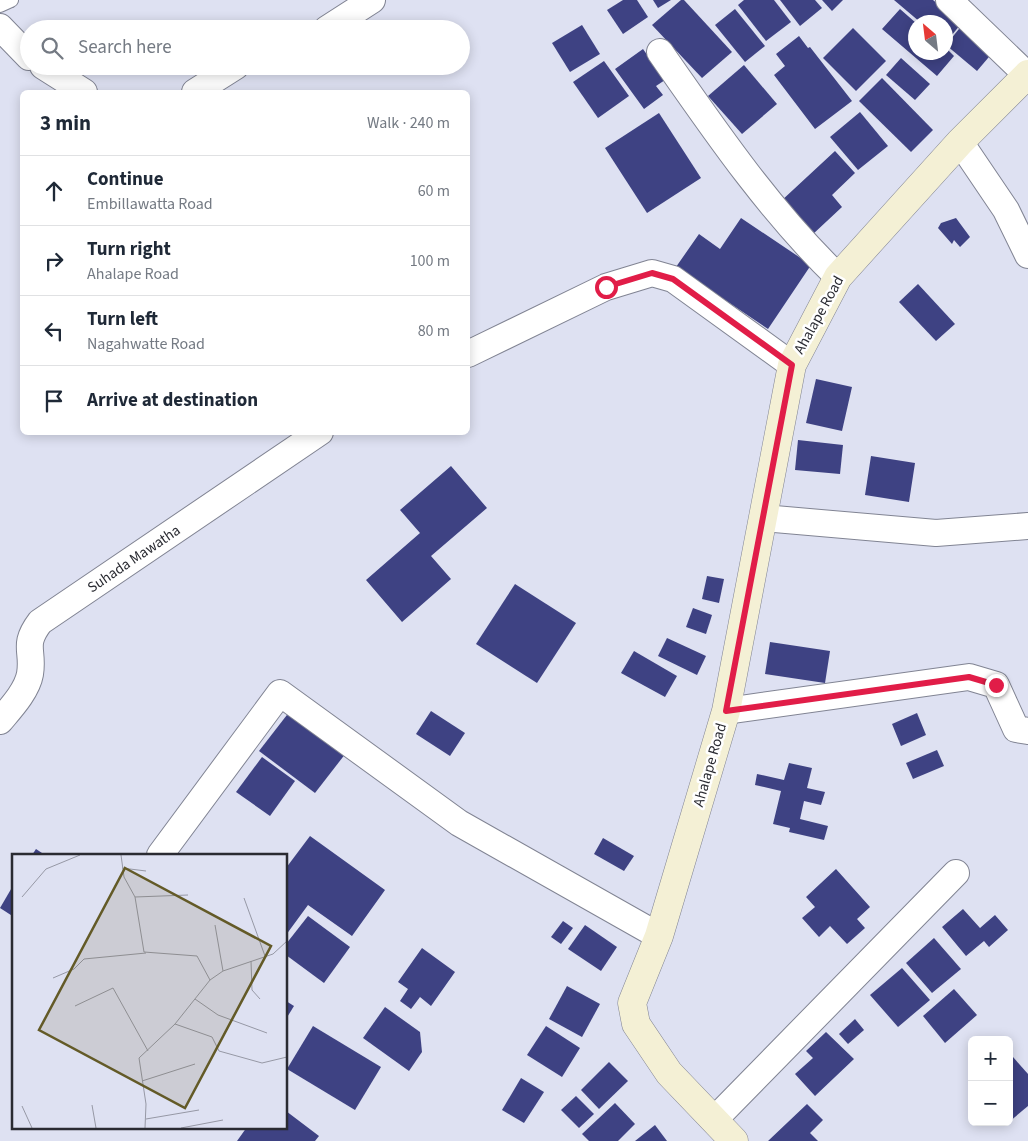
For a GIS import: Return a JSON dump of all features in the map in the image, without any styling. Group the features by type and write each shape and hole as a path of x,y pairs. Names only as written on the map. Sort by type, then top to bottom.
{"street":[{"path":"341,20 372,0"},
{"path":"948,0 1027,75"},
{"path":"0,27 20,51"},
{"path":"660,52 734,158 770,205 804,244 838,277"},
{"path":"57,75 81,90"},
{"path":"198,90 222,75"},
{"name":"Ahalape Road","path":"734,1141 669,1073 636,1024 632,1004 659,936 726,711 792,365 838,277 960,142 1027,75"},
{"path":"960,142 1006,210 1028,255"},
{"path":"470,353 606,287 652,273 673,279 792,365"},
{"name":"Suhada Mawatha","path":"0,721 14,704 30,676 30,636 40,622 316,435"},
{"path":"763,518 936,533 1028,526"},
{"path":"726,711 969,677 996,685 1016,729 1028,731"},
{"path":"161,854 280,693 459,824 659,936"},
{"path":"714,1120 956,873"}],"lane":[{"path":"0,4 11,0"}],"building":[{"path":"623,0 637,0 648,17 623,34 607,10"},
{"path":"653,0 671,0 658,8"},
{"path":"681,0 684,0 732,52 702,78 652,25"},
{"path":"744,0 774,0 791,22 766,41 738,5"},
{"path":"780,0 815,0 822,8 800,26"},
{"path":"822,0 843,0 832,11"},
{"path":"894,0 933,0 950,15 912,15"},
{"path":"735,9 765,46 745,62 715,25"},
{"path":"900,9 908,16 908,51 882,29"},
{"path":"953,17 961,24 953,34"},
{"path":"963,24 994,51 977,71 953,51 953,36"},
{"path":"582,25 600,54 570,72 552,43"},
{"path":"853,28 886,61 856,91 823,58"},
{"path":"799,36 808,48 810,47 852,101 815,129 774,75 785,66 776,54"},
{"path":"643,49 665,80 656,86 663,95 644,109 615,69"},
{"path":"901,58 930,84 915,100 886,75"},
{"path":"918,60 951,60 937,76"},
{"path":"604,61 629,96 598,118 573,82"},
{"path":"744,65 777,104 742,134 708,96"},
{"path":"882,78 933,130 911,152 859,101"},
{"path":"860,112 888,146 858,170 830,137"},
{"path":"659,113 701,178 647,213 605,148"},
{"path":"835,151 855,173 832,195 842,207 812,235 780,202"},
{"path":"741,218 811,265 768,329 676,267 699,234 720,249"},
{"path":"956,218 970,237 960,247 954,240 952,244 938,228 941,223"},
{"path":"918,284 955,324 936,341 899,302"},
{"path":"816,379 852,387 842,431 806,423"},
{"path":"798,440 843,445 840,474 795,470"},
{"path":"871,456 915,463 909,502 865,495"},
{"path":"451,466 487,508 431,556 451,579 402,622 366,580 420,533 400,510"},
{"path":"707,576 724,579 719,603 702,599"},
{"path":"515,584 576,623 537,683 476,644"},
{"path":"693,608 712,615 706,634 686,627"},
{"path":"667,638 706,656 697,675 658,656"},
{"path":"770,642 830,651 825,683 765,674"},
{"path":"634,651 677,676 665,697 621,673"},
{"path":"290,711 346,753 315,793 259,751"},
{"path":"431,711 465,733 450,756 416,734"},
{"path":"917,713 926,735 901,746 892,724"},
{"path":"937,750 944,766 913,779 906,763"},
{"path":"262,757 295,781 270,816 236,792"},
{"path":"789,763 812,768 807,788 825,792 821,805 804,801 800,819 828,826 824,840 789,832 790,828 773,824 781,791 755,785 757,774 784,780"},
{"path":"310,836 385,890 352,936 308,905 288,932 288,865"},
{"path":"603,838 634,856 624,871 594,854"},
{"path":"36,849 44,854 33,854"},
{"path":"836,869 870,907 857,919 865,928 847,944 830,926 819,937 802,918 815,907 806,897"},
{"path":"12,887 12,916 0,908"},
{"path":"963,909 980,928 995,915 1008,930 989,947 984,941 966,956 942,927"},
{"path":"308,916 350,947 324,983 288,956 288,941"},
{"path":"563,921 573,928 561,944 551,937"},
{"path":"585,925 617,947 601,971 568,949"},
{"path":"934,938 961,969 932,993 906,963"},
{"path":"422,948 455,972 431,1006 420,997 411,1009 400,1001 408,989 398,982"},
{"path":"902,968 930,1000 898,1027 870,995"},
{"path":"567,986 600,1004 582,1037 549,1019"},
{"path":"954,989 977,1015 945,1043 923,1016"},
{"path":"288,1002 294,1006 288,1016"},
{"path":"385,1007 420,1032 422,1052 409,1071 363,1038"},
{"path":"855,1019 864,1030 848,1044 839,1034"},
{"path":"313,1026 381,1067 355,1110 288,1070"},
{"path":"546,1026 580,1048 562,1077 527,1055"},
{"path":"826,1032 854,1059 815,1096 795,1074 813,1058 806,1051"},
{"path":"1013,1057 1028,1074 1028,1106 1013,1119"},
{"path":"609,1062 628,1081 599,1109 581,1090"},
{"path":"521,1078 544,1092 524,1123 502,1110"},
{"path":"576,1096 594,1114 579,1128 561,1110"},
{"path":"615,1103 635,1124 618,1141 589,1141 582,1134"},
{"path":"807,1104 823,1120 810,1133 818,1141 768,1141"},
{"path":"288,1113 319,1136 315,1141 237,1141 246,1128 288,1128"},
{"path":"655,1125 667,1141 635,1141"}],"route":[{"path":"606,287 652,273 673,279 792,365 726,711 969,677 996,685"}]}
